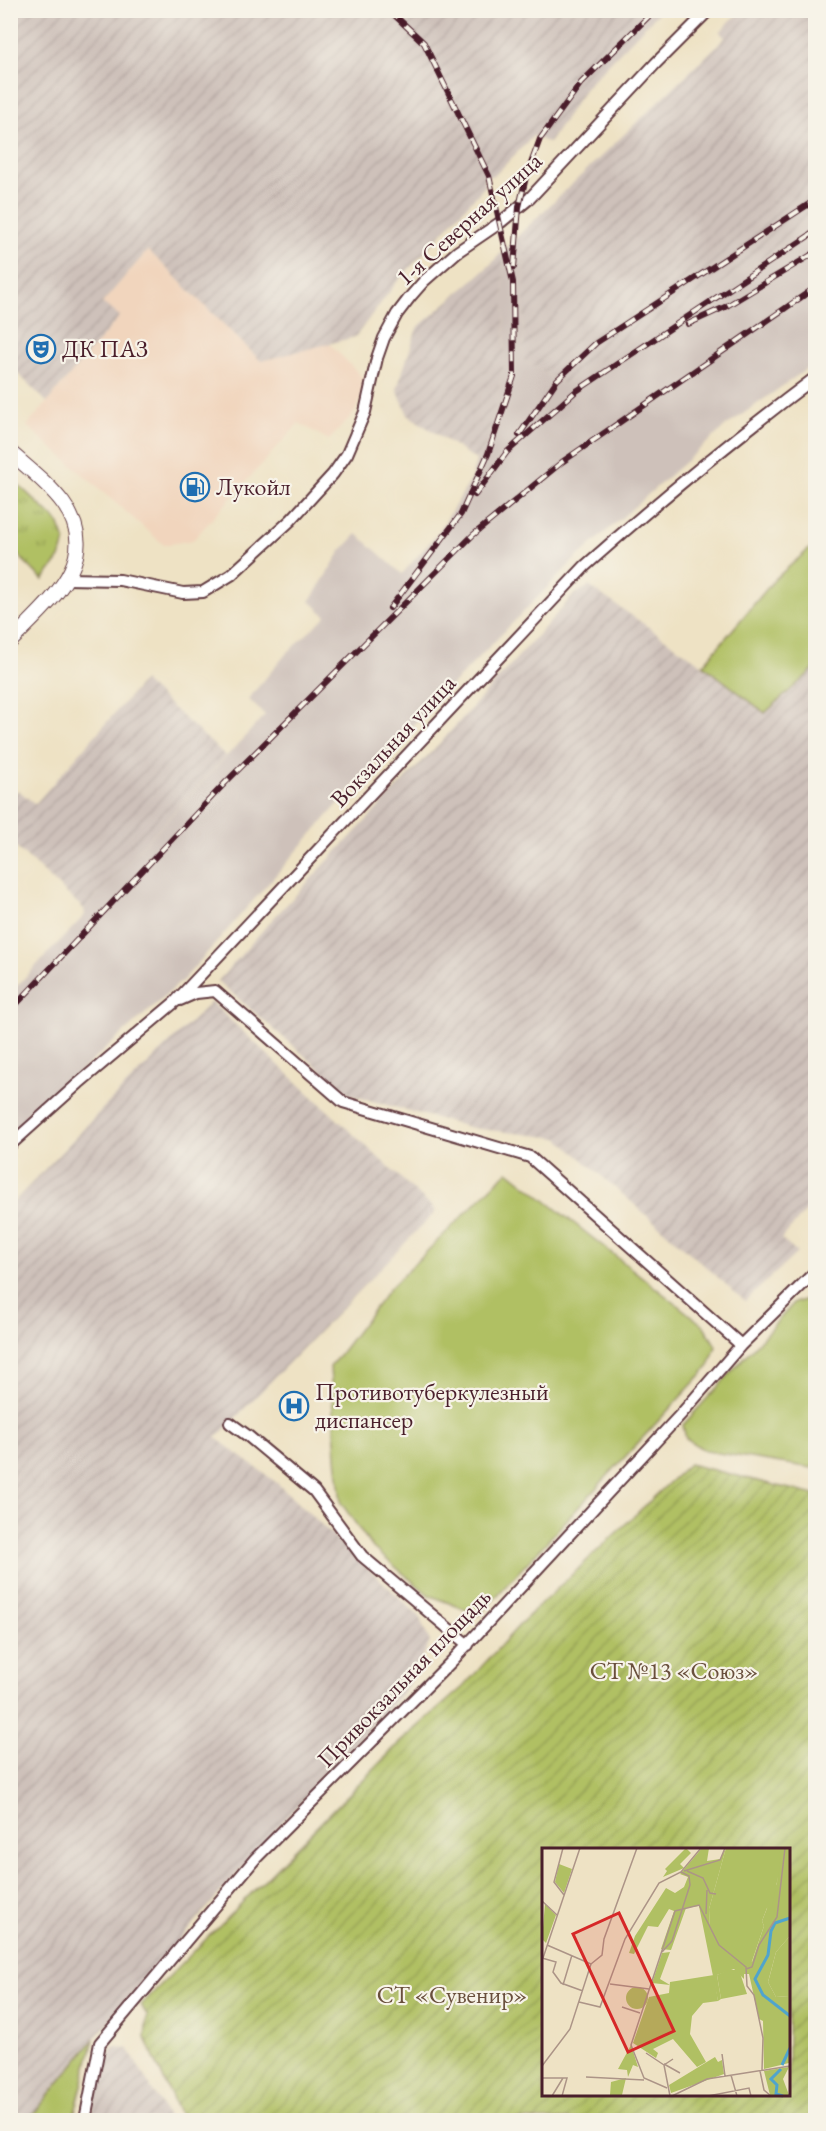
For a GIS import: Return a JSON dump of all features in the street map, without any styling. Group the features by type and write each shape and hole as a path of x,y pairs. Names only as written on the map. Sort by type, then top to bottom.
{"street":[{"name":"1-я Северная улица","path":"66,579 120,580 164,591 183,593 203,592 231,575 291,520 333,474 347,454 365,412 376,358 384,338 397,314 410,297 424,281 457,252 501,222 530,198 648,71 709,10"},
{"name":"Вокзальная улица","path":"10,1145 175,1002 585,566 642,515 734,439 816,377"},
{"path":"10,452 62,503 74,522 77,537 77,558 66,579 10,642"},
{"path":"175,1002 196,993 215,991 344,1102 530,1158 741,1345"},
{"name":"Привокзальная площадь","path":"85,2121 100,2043 122,2020 255,1859 468,1645 682,1413 741,1345 816,1271"},
{"path":"230,1423 314,1491 362,1556 468,1645"}],"shaded area":[{"path":"11,10 660,11 586,87 549,143 533,136 496,174 484,178 486,185 396,283 355,337 261,361 148,250 102,303 120,316 47,402 11,367"},
{"path":"740,11 815,11 815,212 770,254 563,384 523,360 525,229 725,38 720,32"},
{"path":"815,212 815,363 726,426 576,558 363,776 184,979 11,1133 11,992 85,915 84,909 265,715 248,699 286,654 326,616 310,601 341,551 357,534 402,574 437,534 471,480 476,460 488,440 505,359 503,251 525,229 523,360 563,384 770,254"},
{"path":"148,250 261,361 329,343 366,381 355,412 329,440 299,423 193,540 164,545 27,426 119,317 102,303"},
{"path":"503,251 505,359 488,440 476,460 408,415 397,389 417,328 488,267"},
{"path":"589,586 703,665 765,713 815,668 815,1201 781,1239 797,1253 745,1301 558,1138 472,1128 350,1095 218,981 574,595"},
{"path":"143,681 226,756 84,909 11,843 11,799 18,790 35,804"},
{"path":"211,1002 436,1211 216,1438 277,1483 419,1616 430,1642 406,1689 264,1842 94,2039 29,2120 10,2120 10,1206 105,1106"},
{"path":"113,2047 128,2048 170,2120 92,2120 94,2094"}],"green space":[{"path":"10,477 58,522 65,541 60,558 43,580 11,548"},
{"path":"815,544 815,668 765,713 703,665 775,579"},
{"path":"508,1171 704,1326 716,1346 709,1366 479,1615 429,1595 373,1548 341,1503 330,1367 390,1288"},
{"path":"807,1299 815,1300 815,1464 812,1468 706,1451 686,1439 683,1425 794,1303"},
{"name":"СТ №13 «Союз»","path":"689,1464 815,1495 815,2120 182,2120 145,2038 147,2015 141,2005 400,1742 463,1687 523,1621"},
{"path":"94,2039 73,2120 29,2120"}],"railway":[{"path":"389,10 424,43 489,176 513,282 514,376 488,454 461,514 390,608"},
{"path":"514,267 519,207 526,177 540,139 581,83 655,10"},
{"path":"519,435 557,380 596,343 809,204"},
{"path":"475,495 507,452 575,392 816,231"},
{"path":"688,324 725,307 816,252"},
{"path":"10,1011 226,782 473,535 562,462 816,287"}],"place":[{"name":"ДК ПАЗ","path":"41,349"},
{"name":"Лукойл","path":"195,487"},
{"name":"Противотуберкулезный диспансер","path":"294,1406"}],"park label":[{"name":"СТ «Сувенир»","path":"452,1995"}]}
